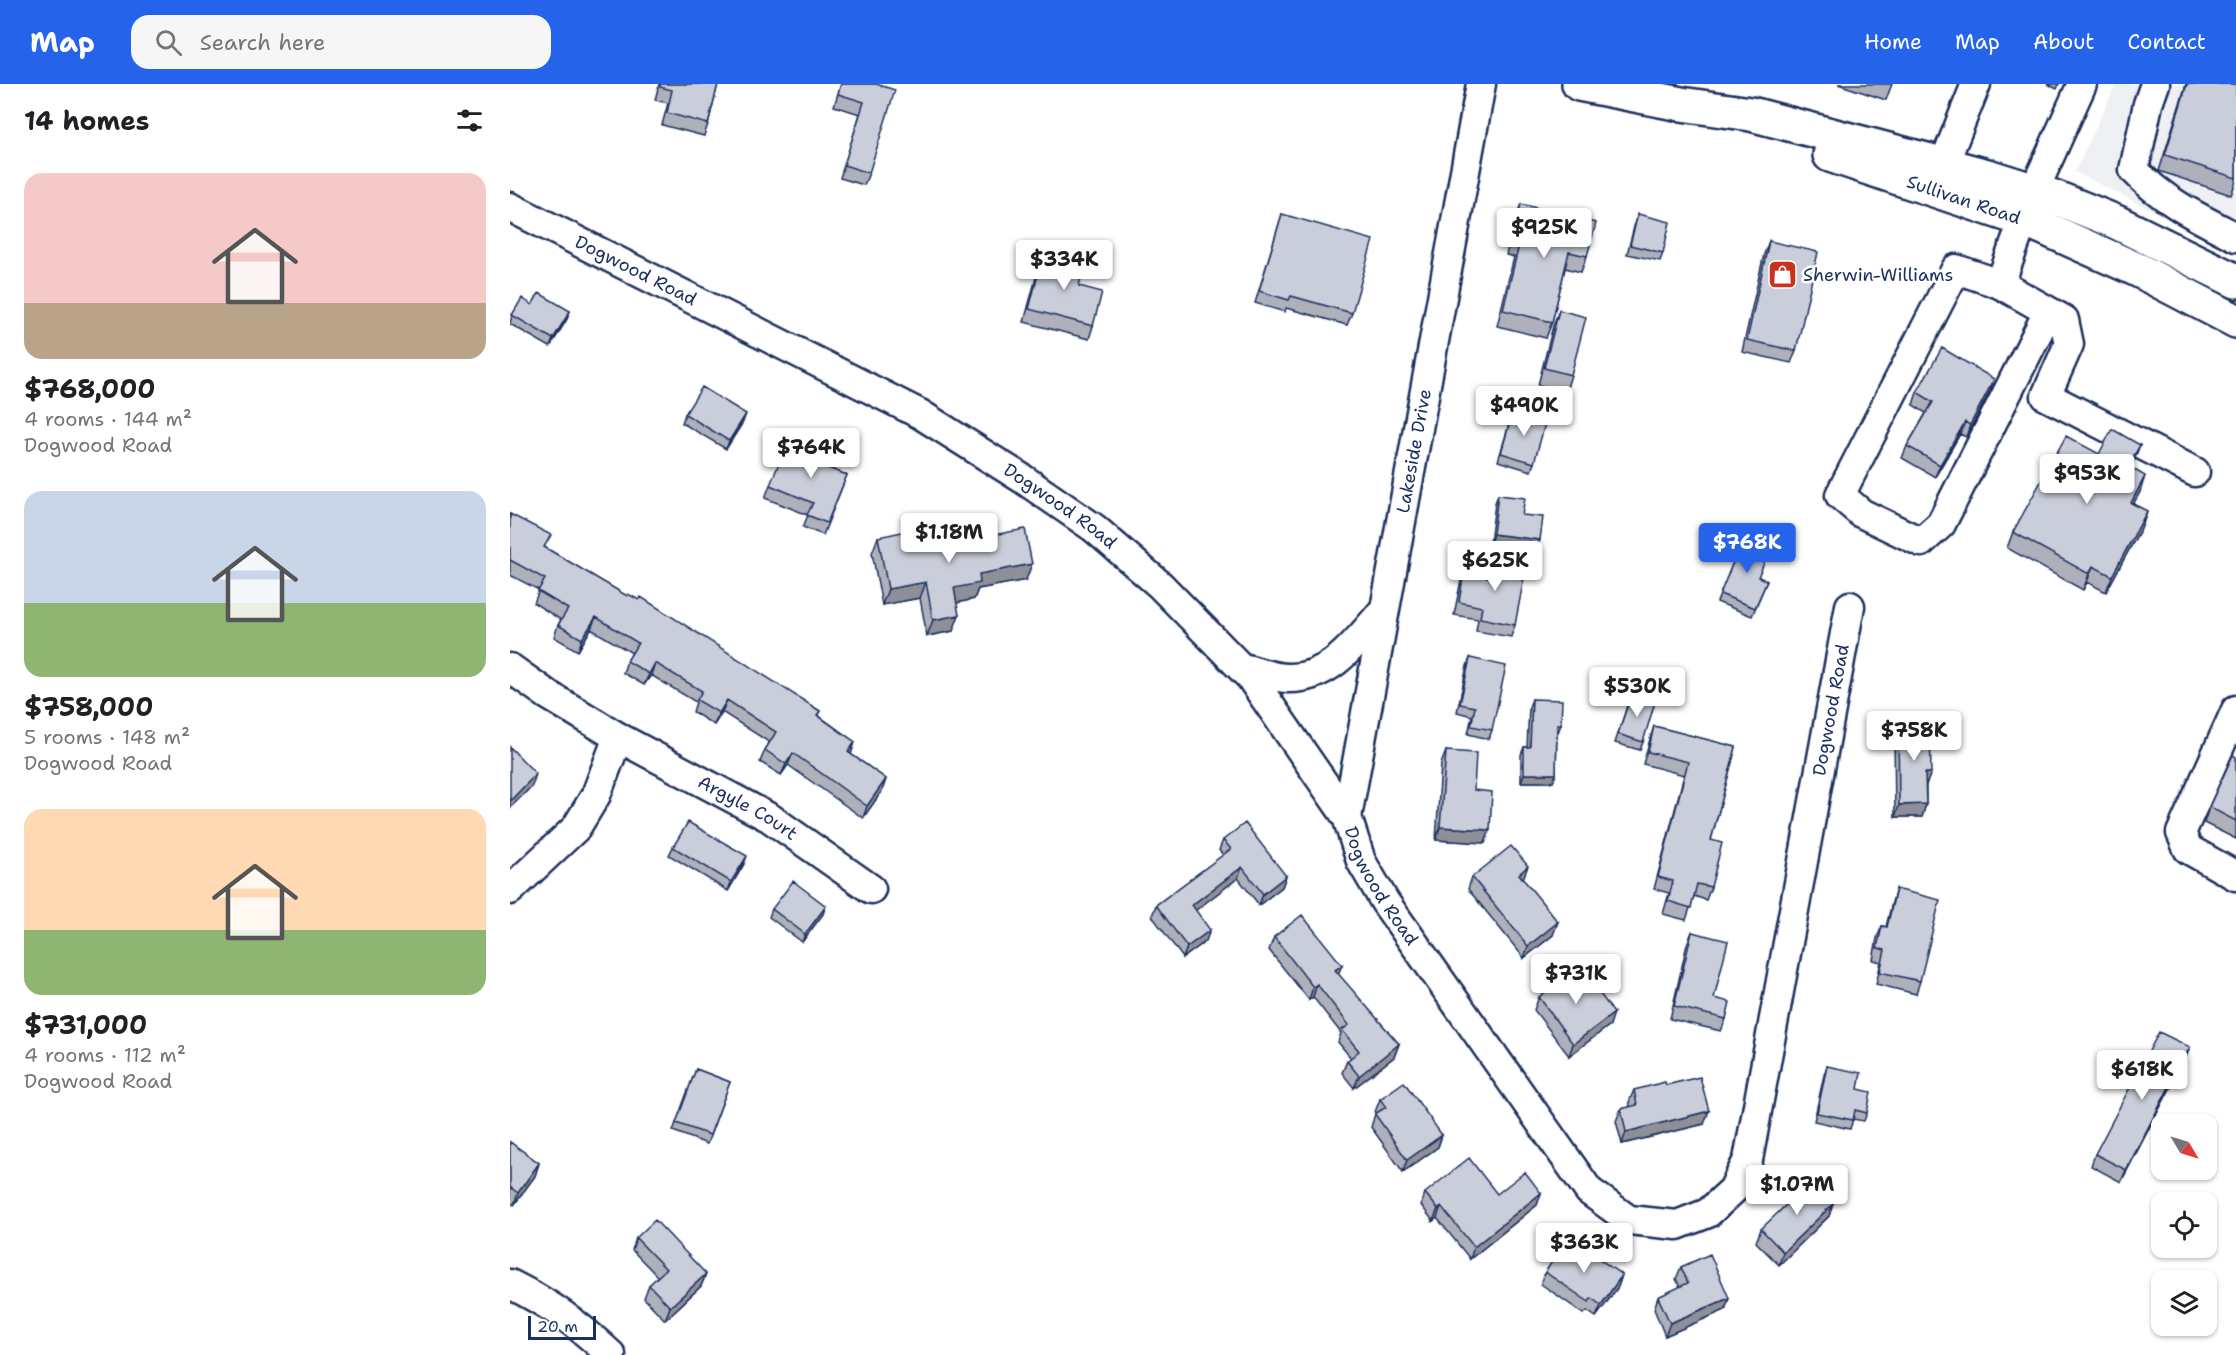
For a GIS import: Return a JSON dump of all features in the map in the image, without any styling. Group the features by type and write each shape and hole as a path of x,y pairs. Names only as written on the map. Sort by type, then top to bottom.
{"main road":[{"name":"Sullivan Road","path":"1579,84 1681,104 1750,114 1944,164 2029,205 2120,261 2236,321"},
{"name":"Sullivan Road","path":"1681,104 1729,124 1896,176 2134,230 2232,278"}],"street":[{"name":"Lakeside Drive","path":"1347,817 1481,84"},
{"path":"1944,164 1976,84"},
{"path":"2000,284 2029,205 2082,84"},
{"path":"2155,84 2148,104 2134,170 2152,189 2173,204 2236,237 2232,278"},
{"name":"Dogwood Road","path":"510,207 920,414 1094,528 1160,585 1251,678 1347,817 1361,861 1384,902 1589,1191 1629,1220 1677,1224 1708,1213 1733,1190 1748,1160 1850,606"},
{"path":"2048,312 1941,524 1921,542 1860,513 1840,495 1956,269 2000,284 2064,320 2069,344 2046,396 2195,472"},
{"path":"1242,668 1288,678 1316,672 1349,653 1385,609"},
{"name":"Argyle Court","path":"510,668 548,695 618,737 770,818 871,889"},
{"path":"2236,710 2181,832 2188,849 2236,876"},
{"path":"510,890 576,828 596,795 618,737"},
{"path":"510,1284 546,1302 577,1323 611,1355"}],"shaded area":[{"path":"2116,84 2236,84 2236,252 2075,172"}],"building":[{"path":"660,84 718,84 708,124 667,113 672,90 660,87"},
{"path":"841,84 876,84 895,90 869,173 844,165 864,102 838,94"},
{"path":"2187,84 2236,84 2236,178 2165,155"},
{"path":"1521,204 1596,223 1587,256 1569,252 1552,322 1503,310 1520,241 1512,239"},
{"path":"1282,214 1373,240 1352,313 1291,296 1289,300 1259,291"},
{"path":"1638,214 1670,222 1663,253 1630,245"},
{"path":"1769,241 1818,252 1796,351 1747,340"},
{"path":"1044,251 1085,262 1079,286 1102,292 1093,326 1029,309"},
{"path":"539,293 570,311 553,339 512,315 522,298 532,305"},
{"path":"1559,310 1586,317 1571,375 1544,368"},
{"path":"1942,348 1994,379 1970,425 1965,422 1940,465 1907,446 1933,402 1917,392"},
{"path":"702,387 746,414 729,441 685,414"},
{"path":"1513,411 1546,420 1534,463 1501,453"},
{"path":"2112,429 2140,445 2128,466 2145,476 2131,503 2147,511 2112,576 2093,566 2089,574 2013,532 2066,436 2099,454"},
{"path":"816,437 834,445 825,467 847,475 827,523 807,515 813,503 770,485 784,451 806,460"},
{"path":"1498,495 1525,498 1522,515 1543,517 1540,540 1493,534"},
{"path":"510,514 551,535 544,547 627,596 628,594 639,600 641,597 820,711 817,715 855,742 848,752 886,779 867,806 793,753 786,764 765,750 776,732 727,700 719,713 697,700 702,691 655,663 649,674 627,661 638,643 596,617 582,639 558,625 568,609 538,591 545,579 510,560"},
{"path":"1025,529 1032,564 979,574 980,583 954,588 959,615 933,620 926,582 888,589 878,537 912,530 914,542 939,537 941,545"},
{"path":"1743,538 1770,549 1758,577 1767,581 1755,608 1720,594"},
{"path":"1490,561 1526,567 1515,625 1480,618 1482,607 1459,602 1464,572 1487,577"},
{"path":"1470,658 1506,666 1492,730 1471,726 1475,707 1460,704"},
{"path":"1631,695 1655,702 1643,742 1618,734"},
{"path":"1532,699 1562,700 1561,724 1557,724 1556,774 1524,774 1524,747 1530,747"},
{"path":"1930,722 1931,773 1925,773 1926,804 1899,805 1898,723"},
{"path":"1654,726 1736,747 1711,840 1722,843 1711,887 1697,884 1691,908 1668,901 1673,881 1658,877 1688,762 1648,752"},
{"path":"510,747 536,774 510,801"},
{"path":"1446,751 1476,753 1474,790 1492,792 1490,830 1440,827"},
{"path":"2233,755 2236,757 2236,821 2209,807"},
{"path":"688,822 747,856 731,882 673,847"},
{"path":"1245,823 1286,876 1263,894 1242,867 1192,905 1210,930 1187,947 1156,905 1231,849 1223,840"},
{"path":"1511,846 1528,866 1519,874 1558,922 1528,946 1472,877"},
{"path":"793,881 826,906 805,934 772,909"},
{"path":"1896,889 1940,900 1920,981 1880,972 1885,950 1877,948 1882,926 1887,927"},
{"path":"1302,915 1342,965 1335,970 1399,1044 1359,1076 1347,1061 1359,1051 1342,1030 1349,1025 1317,984 1313,987 1274,937"},
{"path":"1692,932 1728,941 1714,998 1730,1002 1726,1019 1674,1006"},
{"path":"1580,966 1614,1013 1573,1044 1539,997"},
{"path":"2159,1032 2190,1047 2155,1114 2151,1114 2151,1122 2126,1170 2095,1154"},
{"path":"1827,1066 1861,1073 1858,1089 1871,1092 1867,1113 1855,1110 1853,1120 1817,1113"},
{"path":"696,1069 730,1082 710,1135 676,1123"},
{"path":"1700,1077 1709,1111 1626,1132 1621,1109 1637,1105 1634,1090 1665,1082 1666,1085"},
{"path":"1404,1082 1442,1135 1407,1160 1375,1114 1386,1107 1380,1099"},
{"path":"510,1142 539,1163 518,1193 510,1187"},
{"path":"1469,1158 1497,1194 1525,1172 1541,1193 1474,1247 1441,1206 1438,1209 1425,1193"},
{"path":"1811,1181 1833,1204 1783,1252 1761,1229"},
{"path":"655,1220 706,1274 670,1307 649,1285 666,1269 636,1238"},
{"path":"1565,1243 1588,1259 1592,1254 1622,1275 1601,1305 1591,1298 1589,1302 1545,1272"},
{"path":"1710,1254 1729,1298 1670,1323 1658,1297 1688,1283 1681,1267"}],"place":[{"name":"Sherwin-Williams","path":"1782,275"}]}
